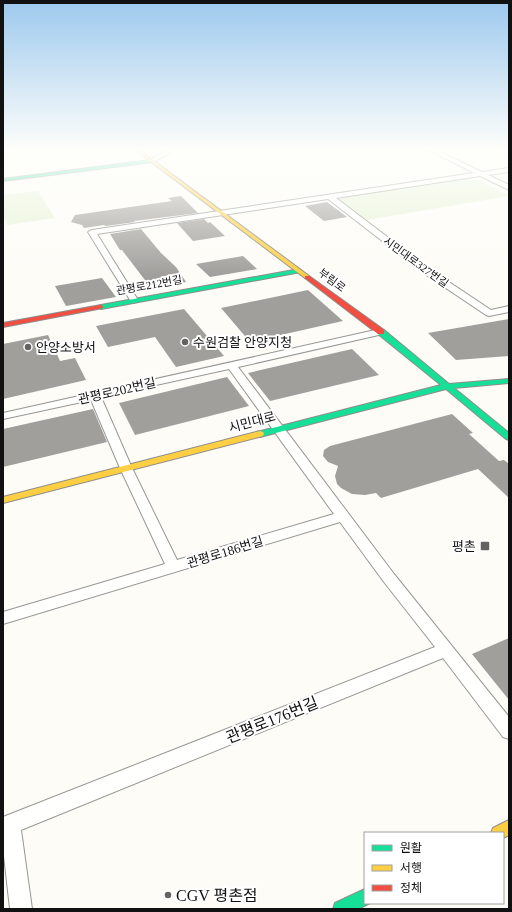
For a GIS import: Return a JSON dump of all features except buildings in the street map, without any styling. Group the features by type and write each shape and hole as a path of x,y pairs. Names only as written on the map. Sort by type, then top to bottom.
{"street":[{"name":"부림로","path":"192,192 380,332 509,437"},
{"path":"134,300 92,232 359,192"},
{"name":"시민대로327번길","path":"329,196 428,272 489,313 509,309"},
{"name":"관평로212번길","path":"3,325 299,271"},
{"name":"관평로202번길","path":"3,416 380,332"},
{"path":"230,365 279,428 389,578 509,731"},
{"name":"시민대로","path":"3,500 279,428 448,386 509,382"},
{"path":"95,396 126,468 173,567"},
{"name":"관평로186번길","path":"3,618 344,516"},
{"name":"관평로176번길","path":"6,825 446,650"},
{"path":"6,825 21,909"},
{"path":"500,832 509,827"},
{"path":"341,909 364,898"}],"green space":[{"path":"38,192 55,218 7,225 3,216 3,195"},
{"path":"383,192 501,192 509,196 367,220 339,201 341,198"}],"traffic: fast":[{"path":"101,307 299,271"},
{"path":"381,332 509,437"},
{"path":"260,434 448,386 509,381"},
{"path":"341,909 364,898"}],"traffic: slow":[{"path":"193,192 307,277"},
{"path":"3,500 260,434"},
{"path":"500,832 509,827"}],"traffic: jam":[{"path":"307,277 381,332"},
{"path":"3,325 101,307"}],"place":[{"name":"수원검찰 안양지청","path":"185,342"},
{"name":"안양소방서","path":"28,347"},
{"name":"평촌","path":"485,546"},
{"name":"CGV 평촌점","path":"168,895"}]}
